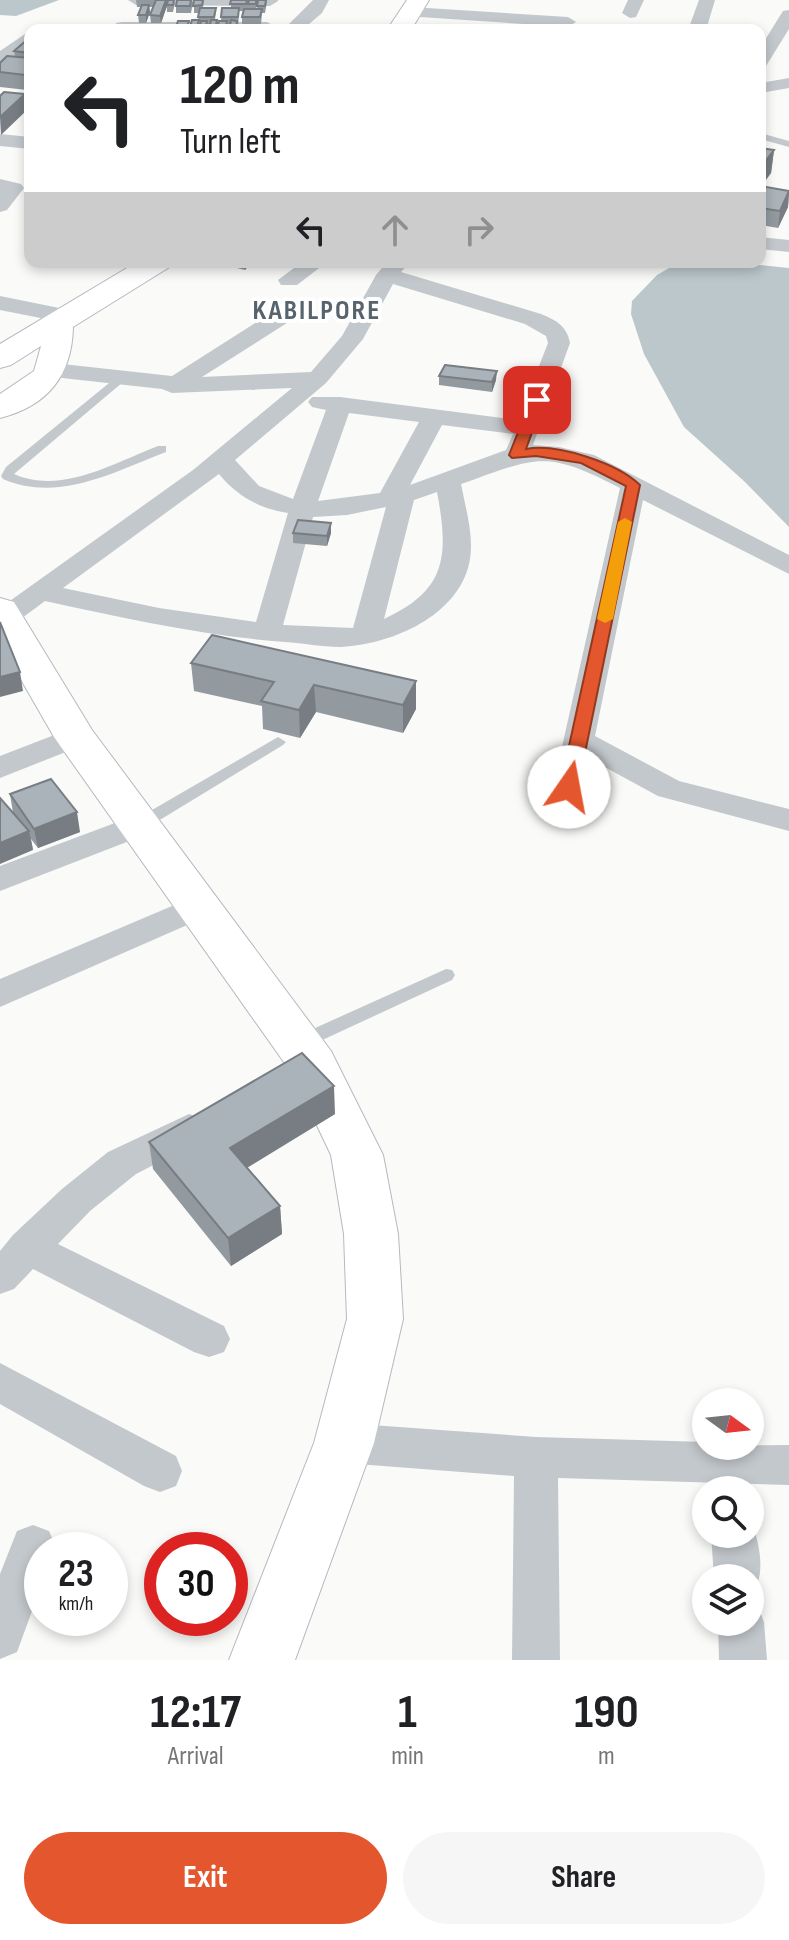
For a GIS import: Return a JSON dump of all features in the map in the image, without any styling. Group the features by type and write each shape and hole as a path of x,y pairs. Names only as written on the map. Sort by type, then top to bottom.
{"street":[{"path":"136,0 270,0 267,24"},
{"path":"299,24 316,9 321,0"},
{"path":"699,24 707,0"},
{"path":"409,14 568,22"},
{"path":"766,52 789,15"},
{"path":"0,36 24,39"},
{"path":"0,60 24,42"},
{"path":"766,87 789,83"},
{"path":"0,140 24,142"},
{"path":"2,198 24,204"},
{"path":"766,244 789,246"},
{"path":"3,354 64,321 148,268"},
{"path":"289,280 307,268"},
{"path":"15,607 220,459 318,378 352,339 388,268"},
{"path":"394,268 521,314 548,325 557,334 559,343 517,455"},
{"path":"0,303 64,321"},
{"path":"172,386 293,309"},
{"path":"0,408 42,383 53,370 64,321"},
{"path":"53,370 172,386 265,385 318,378"},
{"path":"292,398 527,428"},
{"path":"267,632 303,507 340,404"},
{"path":"366,634 395,497 434,416"},
{"path":"220,459 248,490 269,500 303,507 355,507 536,451 585,460 789,566"},
{"path":"15,607 341,638 366,634 419,611 441,593 454,571 457,540 447,479"},
{"path":"569,787 633,485"},
{"path":"15,607 75,737 198,907 357,1155 371,1234 375,1319 344,1443 262,1660"},
{"path":"0,768 75,737"},
{"path":"579,740 669,789 789,820"},
{"path":"0,879 139,825"},
{"path":"0,994 198,907"},
{"path":"0,1277 76,1200 122,1163 217,1114"},
{"path":"27,1247 209,1339"},
{"path":"0,1382 160,1471"},
{"path":"344,1443 536,1457 712,1476"},
{"path":"536,1457 536,1660"},
{"path":"739,1476 789,1465"},
{"path":"0,1635 24,1571"},
{"path":"742,1636 743,1660"}],"lane":[{"path":"766,138 789,144"},
{"path":"119,379 10,470 7,476 15,481 58,486 162,449"},
{"path":"139,825 278,742"},
{"path":"298,1062 446,975"}],"shaded area":[{"path":"0,0 59,0 16,16 0,15"},
{"path":"669,268 789,268 789,527 684,427 644,354 631,314 632,301 657,275"}],"building":[{"path":"156,0 166,0 160,16 150,15"},
{"path":"177,0 191,0 190,6 176,6"},
{"path":"194,0 203,0 202,5 193,6"},
{"path":"231,0 247,0 246,4 230,4"},
{"path":"258,0 266,0 265,6 257,6"},
{"path":"142,5 149,5 146,15 138,15"},
{"path":"200,8 216,8 214,17 198,17"},
{"path":"222,8 239,8 238,17 221,17"},
{"path":"244,9 262,9 260,17 242,17"},
{"path":"24,42 24,52 14,51"},
{"path":"7,56 24,57 24,75 0,72 0,63"},
{"path":"4,92 24,94 0,117 0,96"},
{"path":"766,149 774,150 766,160"},
{"path":"766,187 789,191 780,211 766,209"},
{"path":"445,365 497,371 492,382 439,376"},
{"path":"298,520 331,523 327,536 293,533"},
{"path":"0,622 20,672 0,677"},
{"path":"212,635 416,681 403,705 314,685 299,710 261,701 274,682 191,663"},
{"path":"51,779 77,812 34,829 10,794"},
{"path":"0,798 29,831 0,843"},
{"path":"302,1053 334,1086 230,1148 280,1206 228,1238 149,1142"}],"slow traffic":[{"path":"605,619 625,522"}],"district":[{"name":"KABILPORE","path":"317,309"}],"route":[{"path":"537,400 517,455 536,451 585,460 633,485 569,787"}]}
